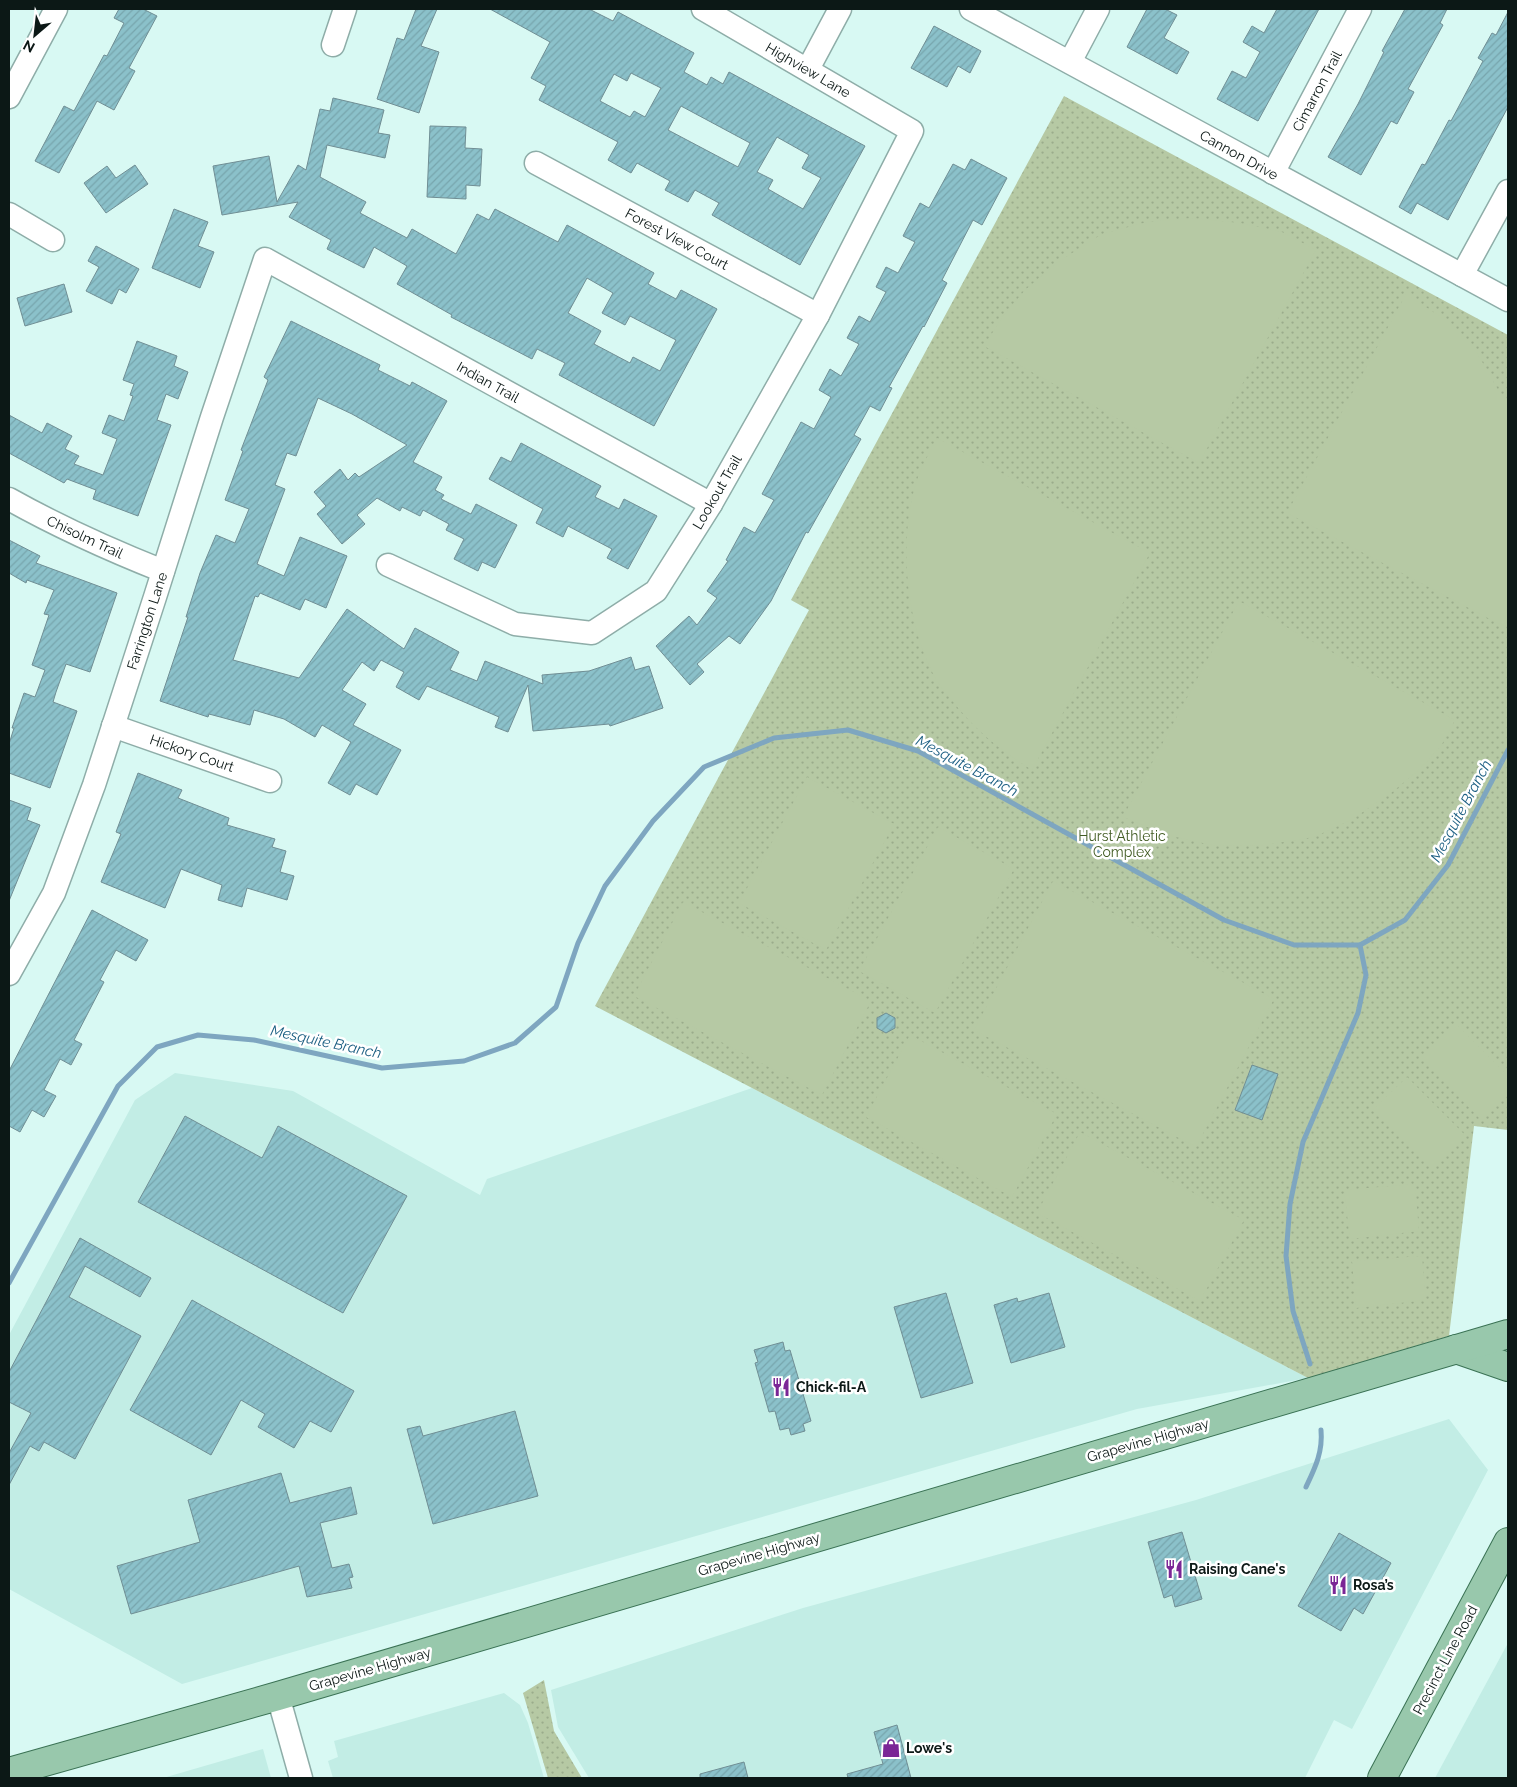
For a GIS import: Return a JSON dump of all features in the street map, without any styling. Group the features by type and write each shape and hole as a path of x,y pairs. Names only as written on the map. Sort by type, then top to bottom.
{"main road":[{"name":"Grapevine Highway","path":"9,1772 278,1696 1508,1334"},
{"path":"1456,1349 1508,1367"},
{"name":"Precinct Line Road","path":"1382,1778 1508,1542"}],"street":[{"path":"9,97 56,9"},
{"path":"333,45 345,9"},
{"name":"Highview Lane","path":"703,9 912,131"},
{"path":"808,69 840,9"},
{"name":"Cannon Drive","path":"971,9 1508,300"},
{"path":"1070,62 1098,9"},
{"name":"Cimarron Trail","path":"1273,173 1360,9"},
{"name":"Lookout Trail","path":"388,565 515,624 592,633 656,591 712,504 818,314 912,131"},
{"name":"Forest View Court","path":"536,163 818,314"},
{"path":"1462,275 1508,191"},
{"path":"9,214 53,240"},
{"name":"Indian Trail","path":"265,259 712,504"},
{"name":"Farrington Lane","path":"9,974 54,893 113,726 212,416 265,259"},
{"name":"Chisolm Trail","path":"9,499 108,549 164,571"},
{"name":"Hickory Court","path":"113,726 270,780"},
{"path":"278,1696 301,1778"}],"shaded area":[{"path":"175,1073 293,1091 480,1195 487,1179 752,1088 1308,1378 1137,1409 182,1684 9,1589 9,1335 135,1100"},
{"path":"1449,1419 1488,1470 1352,1729 1334,1720 1305,1778 589,1778 558,1727 551,1690 803,1608 1196,1500"},
{"path":"1508,1643 1508,1778 1435,1778"},
{"path":"504,1693 520,1705 528,1723 544,1778 333,1778 328,1761 338,1757 334,1741"},
{"path":"263,1749 271,1778 163,1778"}],"green space":[{"name":"Hurst Athletic Complex","path":"1064,96 1508,335 1508,1130 1474,1126 1449,1336 1308,1378 595,1006 809,610 791,600"},
{"path":"1192,218 1240,223 1282,232 1316,250 1199,463 984,346 1003,316 1025,290 1058,262 1102,234 1147,222"},
{"path":"1406,294 1447,321 1477,353 1508,407 1508,619 1505,627 1287,513"},
{"path":"937,438 1150,553 1032,770 987,738 942,689 926,658 918,634 908,583 907,531 910,506 916,483"},
{"path":"1239,601 1455,720 1441,746 1420,769 1391,793 1351,820 1314,837 1266,845 1216,846 1167,835 1123,817"},
{"path":"807,777 894,824 826,950 739,903"},
{"path":"938,827 1014,869 935,1013 859,971"},
{"path":"1053,881 1274,999 1196,1147 974,1030"},
{"path":"683,902 871,1001 822,1095 634,996"},
{"path":"1457,1025 1508,1076 1508,1094 1481,1120 1422,1058"},
{"path":"910,1035 1057,1114 1012,1197 866,1117"},
{"path":"1407,1077 1464,1134 1432,1168 1372,1110"},
{"path":"1080,1132 1244,1220 1200,1301 1037,1213"},
{"path":"1415,1184 1419,1231 1350,1239 1344,1190"},
{"path":"1422,1256 1426,1300 1356,1308 1352,1261"},
{"path":"544,1680 554,1731 582,1778 548,1778 523,1693"}],"building":[{"path":"119,9 143,9 157,16 129,68 135,71 114,110 97,101 59,173 35,161 64,106 74,111 104,55 107,56 124,23 114,18"},
{"path":"416,9 437,9 421,46 439,52 419,113 377,99 397,38 404,40"},
{"path":"490,9 589,9 613,21 618,12 694,53 684,72 707,85 711,77 723,84 729,72 865,146 800,265 712,215 719,203 695,190 688,202 665,190 670,181 637,163 631,173 608,160 618,142 539,100 546,86 531,78 550,42","holes":["631,73 661,88 645,117 634,111 630,117 600,101 614,74 627,81","681,106 750,143 738,167 668,130","777,137 809,155 802,168 821,178 803,209 768,189 773,180 757,172"]},
{"path":"1147,9 1165,9 1177,15 1164,38 1189,52 1177,74 1127,47"},
{"path":"1277,9 1319,9 1258,121 1217,99 1232,71 1246,78 1260,52 1243,42 1252,26 1264,33"},
{"path":"1405,9 1447,9 1440,23 1443,25 1408,89 1414,92 1397,124 1391,121 1361,175 1328,157 1358,104 1384,52 1382,51"},
{"path":"1508,12 1508,107 1448,220 1417,203 1411,214 1399,207 1422,164 1425,165 1449,120 1451,121 1483,61 1478,58 1492,33 1496,35"},
{"path":"934,26 981,51 970,73 958,66 947,87 911,68"},
{"path":"333,98 384,110 378,133 390,135 385,158 327,145 320,177 366,202 360,213 407,238 412,229 456,254 477,214 489,220 495,209 558,242 567,225 654,273 648,284 676,299 681,290 717,309 654,426 559,375 565,363 537,349 532,359 451,317 452,315 397,284 407,266 374,247 364,268 327,249 331,240 289,217 298,202 222,215 213,166 269,156 277,202 298,165 306,170 320,109 330,111","holes":["587,278 613,293 602,313 625,325 630,316 676,340 660,371 633,357 630,363 594,344 601,331 568,313"]},
{"path":"430,126 466,127 465,148 482,149 480,186 466,185 466,199 427,197"},
{"path":"971,159 1007,178 982,225 973,220 942,280 947,283 889,387 892,388 880,411 870,406 854,435 861,439 808,533 806,532 771,601 740,644 729,636 697,664 704,672 690,685 656,646 689,616 697,625 717,598 707,591 728,561 726,560 744,527 755,533 774,500 762,494 801,422 814,429 831,397 819,390 830,369 841,376 859,344 847,338 859,316 870,322 886,292 876,287 886,267 898,273 915,242 903,236 920,203 929,208 953,164 965,170"},
{"path":"135,165 148,184 106,213 84,183 107,166 116,178"},
{"path":"174,209 208,222 198,246 214,252 200,288 152,268"},
{"path":"96,246 139,269 126,293 119,289 112,304 86,291 99,267 88,261"},
{"path":"64,284 72,312 25,326 17,298"},
{"path":"291,321 380,365 378,370 410,386 412,382 447,401 413,462 442,477 435,490 444,495 441,499 471,514 476,504 517,525 495,568 482,562 478,571 454,559 464,539 446,530 449,524 423,510 420,516 402,507 400,511 377,498 357,515 365,524 342,544 317,514 326,506 314,492 340,469 348,480 355,473 359,477 407,445 352,414 318,398 296,456 287,453 275,485 285,489 257,564 284,576 300,537 347,556 326,608 305,599 300,610 260,593 258,597 255,596 233,660 299,678 347,609 404,649 415,628 459,652 450,670 477,681 485,661 543,684 542,675 589,671 631,657 635,670 649,666 663,708 610,726 609,724 533,731 528,685 508,732 495,727 499,717 427,686 419,700 396,687 404,672 381,660 374,671 362,662 342,690 366,704 353,725 401,750 377,795 356,784 350,795 328,783 351,742 322,725 315,737 284,719 254,710 250,725 209,714 208,717 160,701 188,617 186,617 200,573 216,535 235,543 249,509 225,500 243,451 241,450 268,380 264,377"},
{"path":"137,341 177,356 174,366 188,372 178,399 166,394 157,420 171,425 138,516 93,499 96,490 67,479 64,483 9,453 9,415 42,433 47,423 72,436 65,449 79,456 74,464 103,475 117,439 102,433 109,415 124,421 133,396 130,395 134,384 123,380"},
{"path":"521,443 601,486 595,497 619,509 624,499 657,516 628,569 607,558 612,549 568,526 563,537 536,523 543,509 489,479 501,457 511,462"},
{"path":"9,540 40,556 36,563 117,593 90,672 66,664 56,692 53,702 77,711 50,788 9,773 9,744 14,728 12,728 24,693 35,697 45,670 32,665 49,615 44,614 54,590 27,580 26,583 9,573"},
{"path":"138,773 182,790 178,798 229,818 227,825 275,839 272,847 286,851 280,872 294,876 287,900 247,888 242,907 218,900 222,885 181,869 165,908 101,882 121,834 116,832"},
{"path":"9,800 31,808 27,820 40,825 9,901"},
{"path":"92,910 148,940 136,961 116,950 100,980 104,982 74,1040 82,1044 71,1065 60,1059 44,1090 56,1096 44,1117 32,1110 20,1132 9,1126 9,1071"},
{"path":"886,1013 895,1018 895,1028 886,1033 877,1028 877,1018"},
{"path":"1252,1065 1278,1074 1262,1120 1235,1110"},
{"path":"185,1116 262,1158 278,1126 407,1196 343,1313 138,1202"},
{"path":"80,1238 151,1278 140,1297 85,1266 69,1297 141,1336 75,1459 44,1442 39,1451 30,1446 9,1485 9,1453 31,1413 9,1402 9,1372"},
{"path":"946,1293 973,1383 921,1398 894,1307"},
{"path":"1049,1293 1065,1347 1011,1363 994,1305 1017,1298 1018,1302"},
{"path":"192,1300 354,1391 331,1432 310,1421 294,1448 258,1427 265,1414 241,1400 211,1455 130,1410"},
{"name":"Chick-fil-A","path":"783,1342 785,1351 790,1350 811,1421 803,1424 805,1431 791,1435 789,1428 780,1430 775,1411 769,1412 755,1363 758,1362 754,1350"},
{"path":"515,1411 538,1496 433,1524 407,1429 420,1426 423,1436"},
{"path":"281,1473 290,1503 351,1487 357,1514 320,1523 332,1568 349,1564 353,1577 349,1578 352,1588 307,1597 299,1566 131,1614 117,1566 200,1542 188,1500"},
{"name":"Raising Cane's","path":"1182,1532 1202,1599 1175,1607 1172,1595 1164,1598 1148,1542"},
{"name":"Rosa’s","path":"1339,1533 1391,1563 1363,1614 1354,1608 1341,1631 1298,1606"},
{"name":"Lowe's","path":"897,1725 911,1778 848,1778 847,1774 883,1764 874,1732"},
{"path":"744,1762 748,1778 700,1778 700,1774"}],"waterway":[{"name":"Mesquite Branch","path":"9,1283 118,1086 157,1047 198,1035 254,1040 382,1068 464,1061 515,1043 556,1007 578,943 605,886 653,821 704,767 774,738 848,730 918,751 1224,920 1294,945 1360,945 1405,920 1448,865 1508,750"},
{"path":"1310,1364 1293,1311 1286,1256 1290,1204 1303,1142 1358,1013 1366,975 1360,945"},
{"path":"1306,1487 1320,1453 1321,1430"}],"place":[{"name":"Chick-fil-A","path":"781,1387"},
{"name":"Raising Cane's","path":"1174,1569"},
{"name":"Rosa’s","path":"1338,1585"},
{"name":"Lowe's","path":"891,1748"}]}
